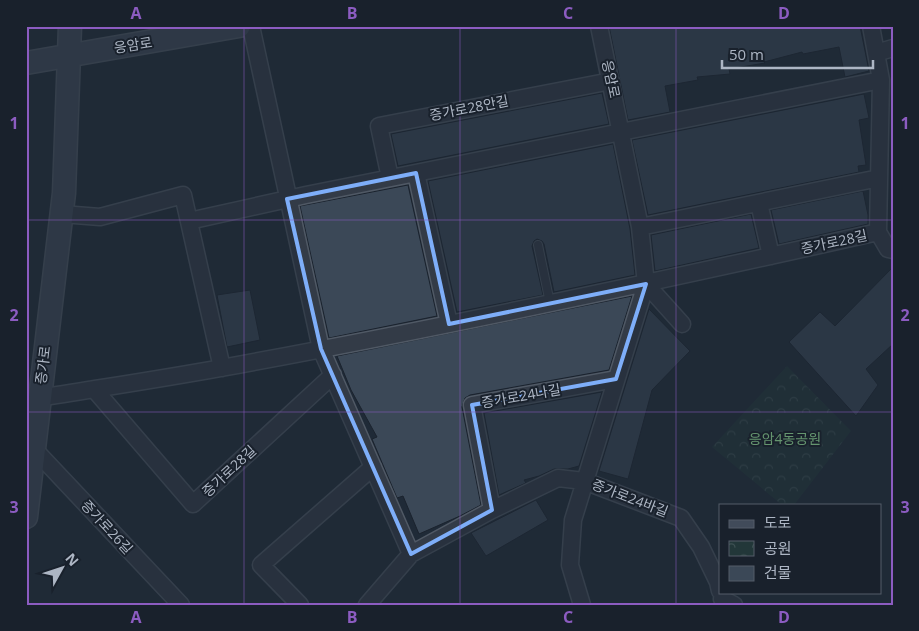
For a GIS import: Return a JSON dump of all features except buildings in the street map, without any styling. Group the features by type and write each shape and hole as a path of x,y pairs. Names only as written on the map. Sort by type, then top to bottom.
{"main road":[{"name":"증가로","path":"26,517 30,447 39,398 64,193 70,26"},
{"name":"응암로","path":"26,62 239,26"}],"street":[{"path":"251,26 321,349 411,554"},
{"name":"응암로","path":"599,26 622,132"},
{"name":"증가로28길","path":"39,398 222,368 449,324 646,284 878,232 880,80 871,26"},
{"path":"876,52 893,48"},
{"path":"190,221 287,199 880,80"},
{"name":"증가로28안길","path":"390,178 379,126 611,81"},
{"path":"582,605 570,566 573,520 646,284 640,227 622,132"},
{"path":"416,173 449,324"},
{"path":"640,227 878,178"},
{"path":"62,214 100,217 183,195 222,368"},
{"path":"759,203 771,256"},
{"path":"878,232 888,249 893,250"},
{"path":"646,284 682,324"},
{"name":"증가로28길","path":"94,389 193,504 333,375"},
{"name":"증가로24나길","path":"492,510 472,405 616,379"},
{"name":"증가로26길","path":"30,447 181,605"},
{"path":"300,605 261,565 373,467"},
{"path":"367,605 411,554 492,510 558,478 584,480"},
{"name":"증가로24바길","path":"584,480 681,518 701,547 719,585"}],"lane":[{"path":"538,245 550,303"}],"highlighted area":[{"path":"416,173 449,324 646,284 616,379 472,405 492,510 411,554 321,349 287,199"}],"green space":[{"name":"응암4동공원","path":"787,366 851,431 795,504 781,504 712,447"}]}
